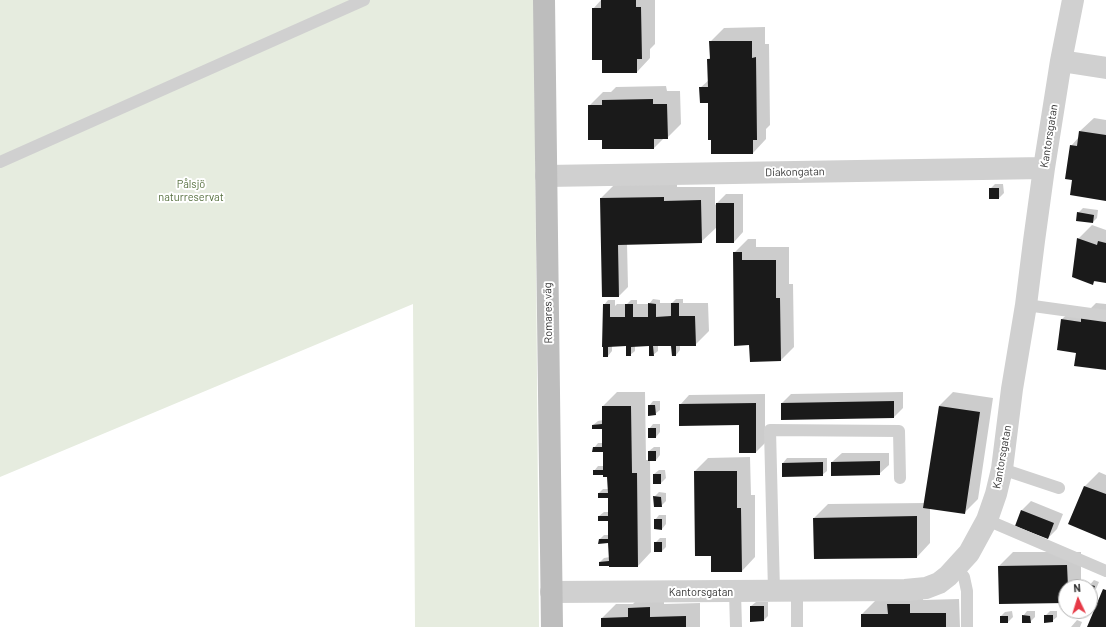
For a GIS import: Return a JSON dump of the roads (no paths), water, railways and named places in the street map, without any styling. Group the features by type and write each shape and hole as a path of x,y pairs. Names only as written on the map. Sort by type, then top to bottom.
{"street":[{"name":"Romares väg","path":"544,0 552,627"},
{"name":"Kantorsgatan","path":"551,592 905,590 926,588 939,583 948,576 969,553 987,520 996,494 1002,469 1044,168 1072,0"},
{"path":"1061,61 1106,68"},
{"name":"Diakongatan","path":"546,176 1044,168"}],"lane":[{"path":"0,162 364,0"},
{"path":"1026,305 1106,316"},
{"path":"774,591 770,430 899,430 900,478"},
{"path":"1002,469 1059,488"},
{"path":"987,520 1106,571"},
{"path":"956,567 964,577 967,627"},
{"path":"797,591 797,627"},
{"path":"735,592 736,627"}],"park label":[{"name":"Pålsjö naturreservat","path":"191,190"}]}
